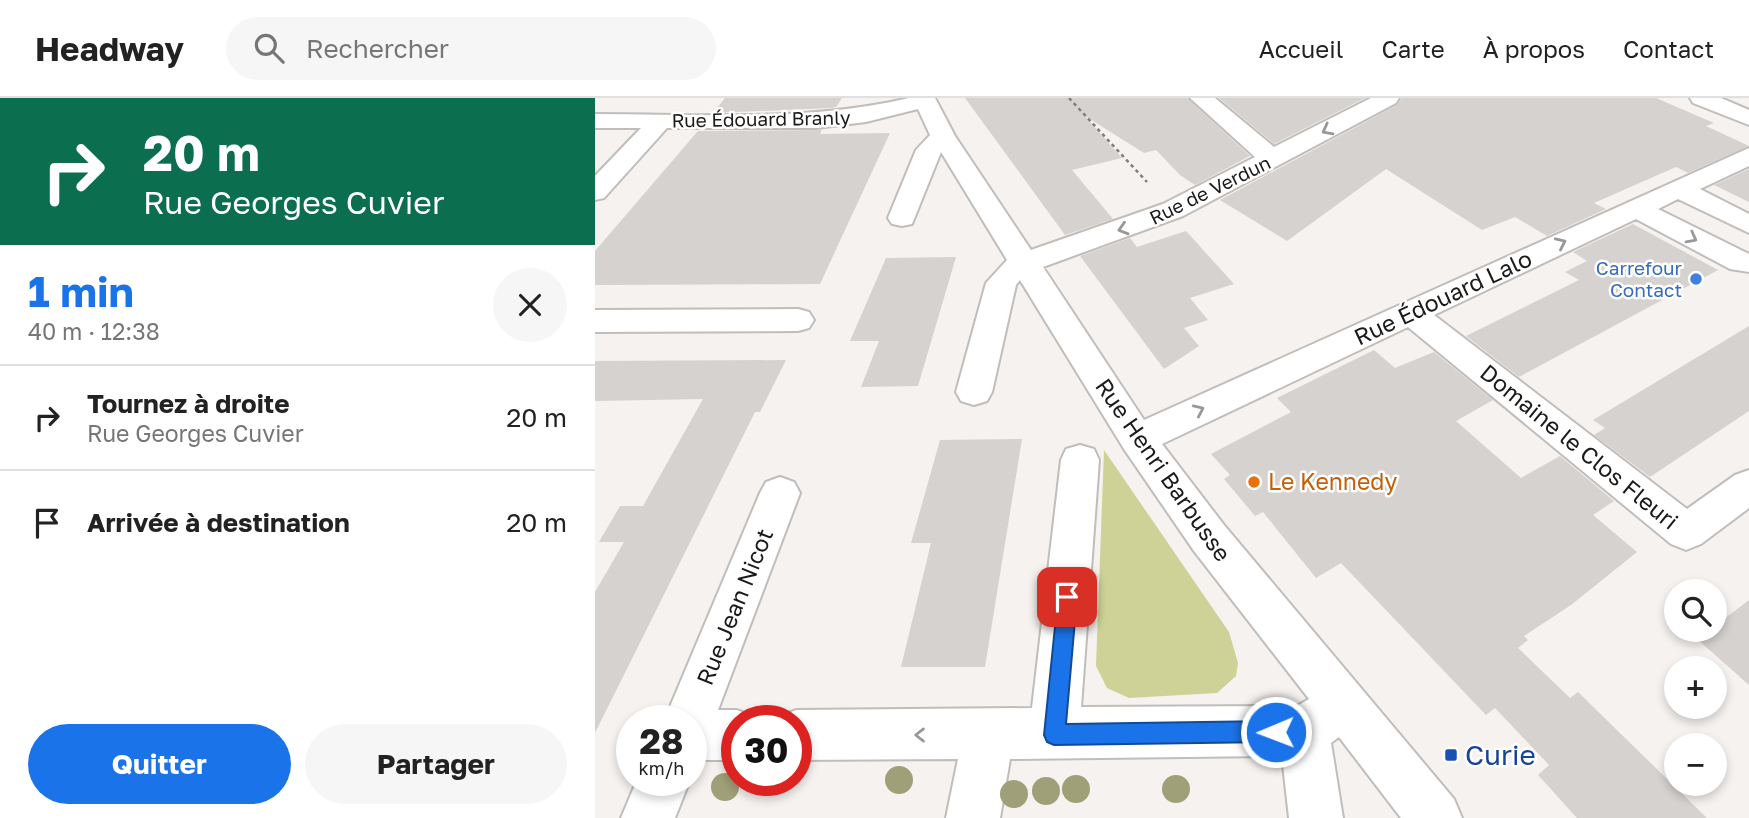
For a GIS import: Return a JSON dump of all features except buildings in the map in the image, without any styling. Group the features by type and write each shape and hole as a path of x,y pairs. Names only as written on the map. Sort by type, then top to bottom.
{"street":[{"path":"1201,98 1273,159"},
{"name":"Rue de Verdun","path":"1023,262 1173,210 1388,98"},
{"path":"1701,98 1749,118"},
{"name":"Rue Édouard Branly","path":"595,121 816,121 866,115 924,99"},
{"name":"Rue Henri Barbusse","path":"924,99 943,136 1023,262 1137,439 1217,549 1323,719 1435,818"},
{"path":"595,192 661,121"},
{"path":"902,218 928,150 943,136"},
{"name":"Rue Édouard Lalo","path":"1137,439 1749,156"},
{"path":"1679,188 1749,225"},
{"path":"1636,208 1741,263 1749,263"},
{"path":"974,392 1001,283 1013,268 1023,262"},
{"name":"Domaine le Clos Fleuri","path":"1411,313 1686,532 1749,486"},
{"path":"595,321 798,320"},
{"path":"1054,735 1080,460"},
{"name":"Rue Jean Nicot","path":"695,705 781,493"},
{"path":"812,735 1054,735 1323,719 1316,818"},
{"path":"973,818 988,735"},
{"path":"648,818 657,796"}],"path":[{"path":"1069,98 1173,210"}],"green space":[{"path":"1104,450 1229,632 1238,663 1236,676 1217,693 1129,698 1107,688 1096,666"}],"place":[{"name":"Carrefour Contact","path":"1696,279"},
{"name":"Le Kennedy","path":"1254,482"},
{"name":"Curie","path":"1451,755"}],"route":[{"path":"1067,597 1054,735 1276,732"}]}
